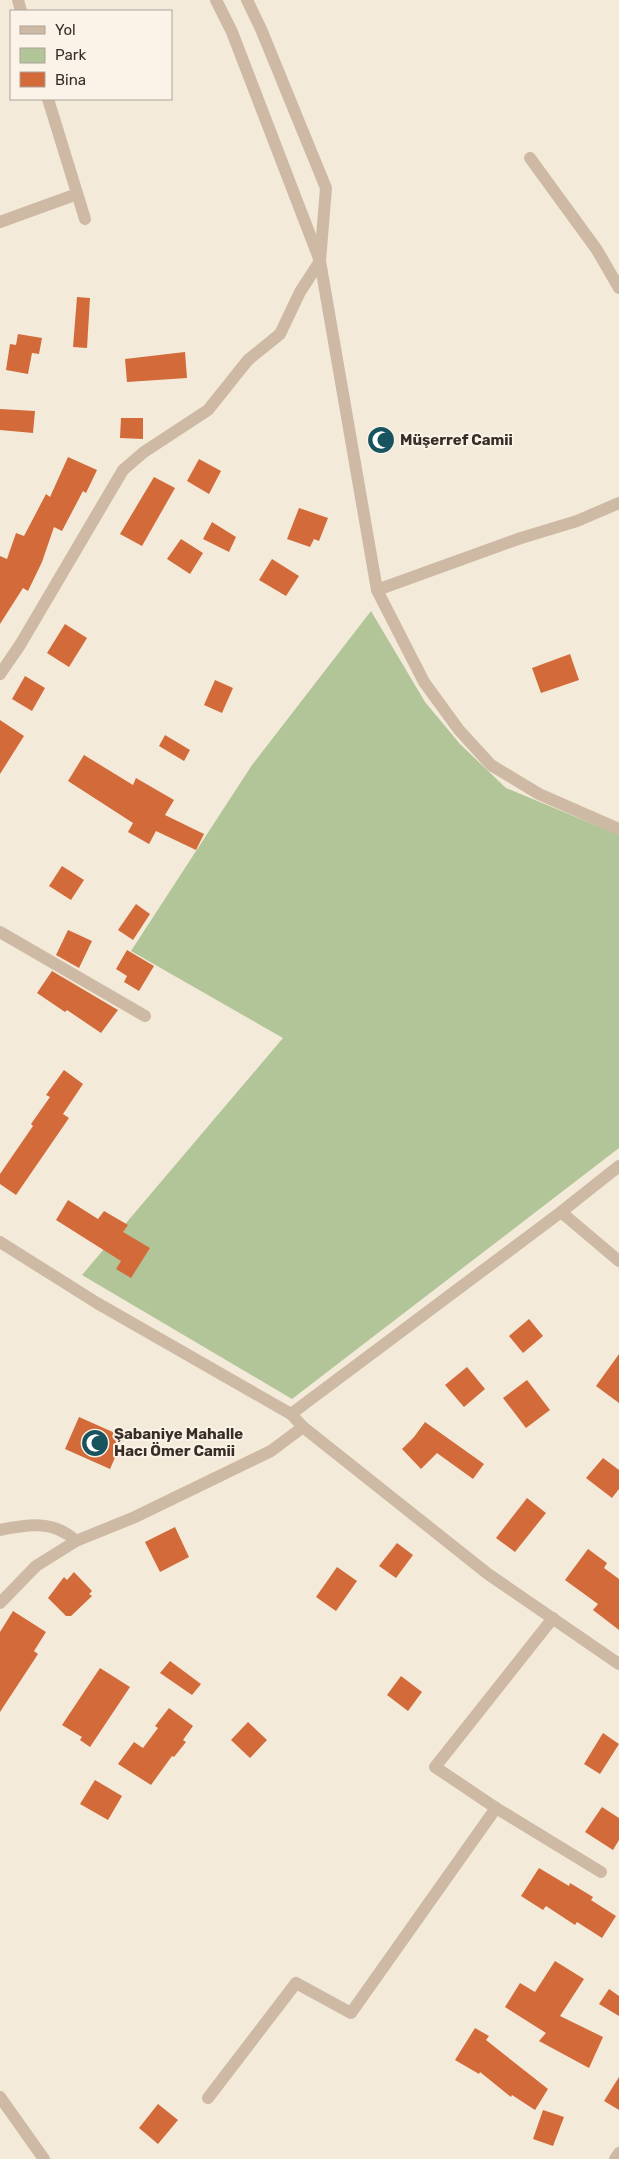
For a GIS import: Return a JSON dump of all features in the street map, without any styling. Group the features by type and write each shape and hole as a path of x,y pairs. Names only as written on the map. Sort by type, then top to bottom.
{"street":[{"path":"216,0 232,32 320,261 377,590 424,682 459,730 491,765 539,794 619,829"},
{"path":"0,674 25,637 123,470 144,452 208,410 248,360 280,334 300,292 320,261 326,188 261,29 247,0"},
{"path":"48,100 85,219"},
{"path":"530,158 597,250 619,288"},
{"path":"0,222 77,194"},
{"path":"377,590 521,538 576,521 619,503"},
{"path":"0,932 145,1016"},
{"path":"291,1414 561,1212 619,1166"},
{"path":"561,1212 619,1261"},
{"path":"0,1242 97,1303 291,1414 303,1427 488,1574 619,1664"},
{"path":"0,1603 36,1566 76,1541 135,1517 271,1451 303,1427"},
{"path":"0,1530 12,1527 48,1525 66,1532 76,1541"},
{"path":"553,1618 436,1767 496,1808 601,1872"},
{"path":"208,2098 296,1984 351,2013 496,1808"},
{"path":"0,2097 44,2159"},
{"path":"615,2159 619,2153"}],"green space":[{"path":"371,611 425,702 460,744 506,788 600,827 619,832 619,1148 292,1399 82,1275 283,1038 131,951 252,765"}],"building":[{"path":"77,297 90,298 87,348 73,347"},
{"path":"18,334 42,338 39,354 32,353 28,374 6,370 10,344 16,345"},
{"path":"185,352 187,378 127,382 125,359"},
{"path":"0,409 35,411 33,433 0,430"},
{"path":"121,418 143,418 143,439 120,438"},
{"path":"68,457 97,470 86,493 83,491 62,531 54,527 42,562 28,591 23,588 0,624 0,556 7,559 16,533 24,536 46,494 50,497"},
{"path":"199,459 221,471 209,494 187,481"},
{"path":"154,477 175,488 142,546 120,534"},
{"path":"299,508 328,518 319,541 314,539 310,547 287,539"},
{"path":"212,522 236,537 229,552 203,539"},
{"path":"181,539 203,553 190,574 167,559"},
{"path":"272,559 299,576 286,596 259,580"},
{"path":"65,624 87,638 69,667 47,653"},
{"path":"570,654 579,680 541,693 532,668"},
{"path":"25,676 45,688 32,711 12,699"},
{"path":"215,680 233,688 222,713 204,705"},
{"path":"0,720 24,736 0,774"},
{"path":"165,735 190,750 184,761 159,746"},
{"path":"84,755 133,785 136,778 174,800 165,815 204,834 196,850 156,831 149,844 128,832 133,823 68,781"},
{"path":"62,866 84,880 71,900 49,886"},
{"path":"136,904 150,914 133,940 118,930"},
{"path":"68,930 92,941 79,968 56,955"},
{"path":"127,950 154,966 139,991 124,982 127,976 116,969"},
{"path":"52,971 118,1010 101,1033 37,993"},
{"path":"64,1070 83,1084 63,1114 69,1118 16,1195 0,1184 0,1174 33,1126 31,1124 50,1097 46,1095"},
{"path":"68,1200 98,1219 104,1211 128,1225 123,1232 150,1248 131,1278 116,1269 121,1261 56,1220"},
{"path":"529,1319 543,1336 523,1353 509,1336"},
{"path":"619,1354 619,1403 596,1386"},
{"path":"467,1367 485,1389 464,1407 445,1385"},
{"path":"527,1380 550,1410 526,1428 503,1398"},
{"name":"Şabaniye Mahalle Hacı Ömer Camii","path":"79,1417 124,1437 110,1469 65,1449"},
{"path":"425,1422 484,1464 473,1479 437,1453 421,1469 402,1449"},
{"path":"603,1458 619,1470 619,1489 612,1498 586,1478"},
{"path":"527,1498 546,1513 515,1552 496,1538"},
{"path":"175,1527 189,1557 160,1572 145,1542"},
{"path":"397,1543 413,1555 396,1578 379,1566"},
{"path":"588,1549 607,1563 604,1568 619,1579 619,1630 593,1610 598,1604 565,1580"},
{"path":"337,1567 357,1581 336,1611 316,1597"},
{"path":"74,1572 92,1591 89,1594 92,1596 71,1616 66,1616 48,1598 64,1577 67,1580"},
{"path":"13,1611 46,1632 34,1651 38,1654 0,1712 0,1632"},
{"path":"170,1661 201,1684 192,1695 160,1673"},
{"path":"100,1668 130,1687 90,1747 80,1740 82,1737 62,1725"},
{"path":"401,1676 422,1692 408,1711 387,1695"},
{"path":"169,1708 193,1726 183,1740 186,1742 174,1757 172,1756 151,1785 118,1764 134,1742 143,1748 158,1728 155,1726"},
{"path":"248,1722 267,1740 250,1758 231,1740"},
{"path":"603,1733 619,1744 600,1774 584,1764"},
{"path":"95,1780 122,1796 108,1820 80,1804"},
{"path":"602,1807 619,1818 619,1840 613,1850 585,1832"},
{"path":"539,1868 569,1886 570,1883 593,1897 591,1900 616,1916 602,1938 577,1922 575,1925 546,1906 543,1910 521,1896"},
{"path":"555,1961 584,1979 560,2016 603,2037 589,2068 539,2041 546,2033 505,2007 520,1983 535,1992"},
{"path":"609,1989 619,1996 619,2016 599,2004"},
{"path":"475,2028 489,2036 486,2040 548,2089 535,2110 512,2095 511,2097 480,2072 479,2074 455,2060"},
{"path":"619,2077 619,2110 604,2101"},
{"path":"158,2104 178,2120 158,2144 139,2128"},
{"path":"543,2110 564,2117 553,2146 533,2139"}],"place":[{"name":"Müşerref Camii","path":"381,440"},
{"name":"Şabaniye Mahalle Hacı Ömer Camii","path":"95,1443"}]}
